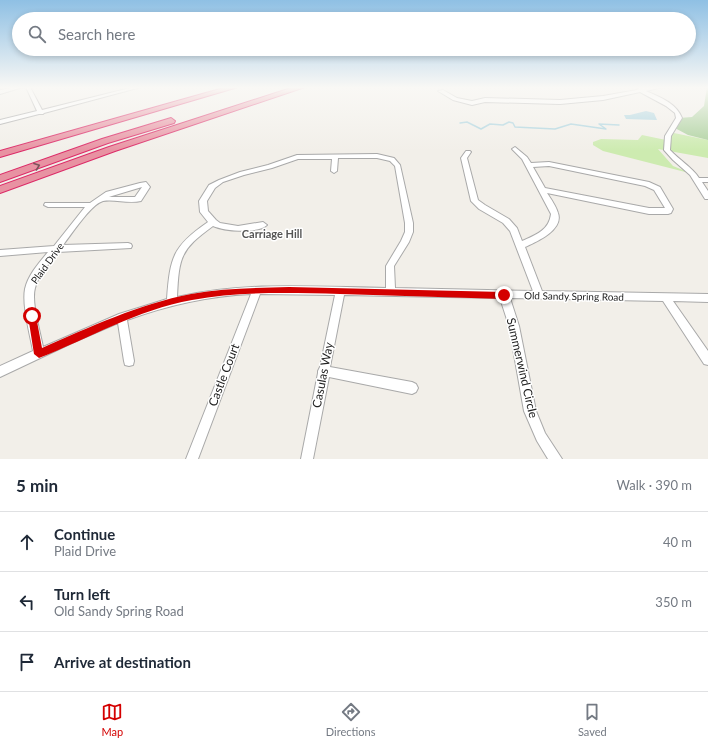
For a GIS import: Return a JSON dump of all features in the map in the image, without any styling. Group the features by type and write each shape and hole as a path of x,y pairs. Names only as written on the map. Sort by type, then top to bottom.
{"highway":[{"path":"0,154 157,108"},
{"path":"0,179 105,141 213,108"},
{"path":"0,190 72,162 234,108"},
{"path":"0,159 144,112"},
{"path":"0,194 159,133"}],"street":[{"path":"39,108 41,112"},
{"path":"0,122 55,108"},
{"path":"672,108 677,113 679,118 668,136 667,150 705,188 708,197"},
{"path":"515,149 525,158 555,214 555,222 550,229 540,236 520,245"},
{"path":"468,152 464,158 475,201 482,207 506,221 514,230 539,295"},
{"path":"334,171 335,156"},
{"path":"263,225 238,229 225,227 213,222 204,212 202,205 210,190 222,180 270,167 297,157 382,156 392,159 398,166 409,223 409,232 405,242 390,266 391,292"},
{"path":"529,165 549,164 647,184 657,189 669,209 668,211 663,212 649,211 543,190"},
{"path":"697,180 708,180"},
{"path":"48,205 90,205 99,199 131,187 144,184 146,187 138,199 99,199"},
{"name":"Plaid Drive","path":"39,354 28,294 33,280 90,205"},
{"path":"172,301 174,266 178,253 191,237 213,222"},
{"path":"0,253 57,248 128,246"},
{"name":"Old Sandy Spring Road","path":"0,372 122,317 172,301 216,293 257,290 708,298"},
{"name":"Castle Court","path":"192,459 257,290"},
{"name":"Casulas Way","path":"307,459 323,371 340,291"},
{"name":"Summerwind Circle","path":"504,295 514,326 530,411 541,437 556,459"},
{"path":"666,298 708,360"},
{"path":"122,317 129,361"},
{"path":"323,371 412,388"}],"green space":[{"path":"701,108 708,108 708,140 688,135 673,127 679,118 692,117"},
{"path":"669,132 708,140 708,158 658,149 673,166 693,174 603,151 593,145 593,142 601,139 638,140 642,135 666,140"}],"water":[{"path":"646,111 654,113 657,120 626,119 624,115 630,115"}],"waterway":[{"path":"460,123 467,122 481,129 490,124 503,125 509,122 513,123 515,127 555,129 571,124 606,129 599,124 619,125"}],"district":[{"name":"Carriage Hill","path":"272,234"}],"route":[{"path":"32,316 39,354 72,338 148,308 190,297 216,293 241,290 289,290 504,295"}]}
